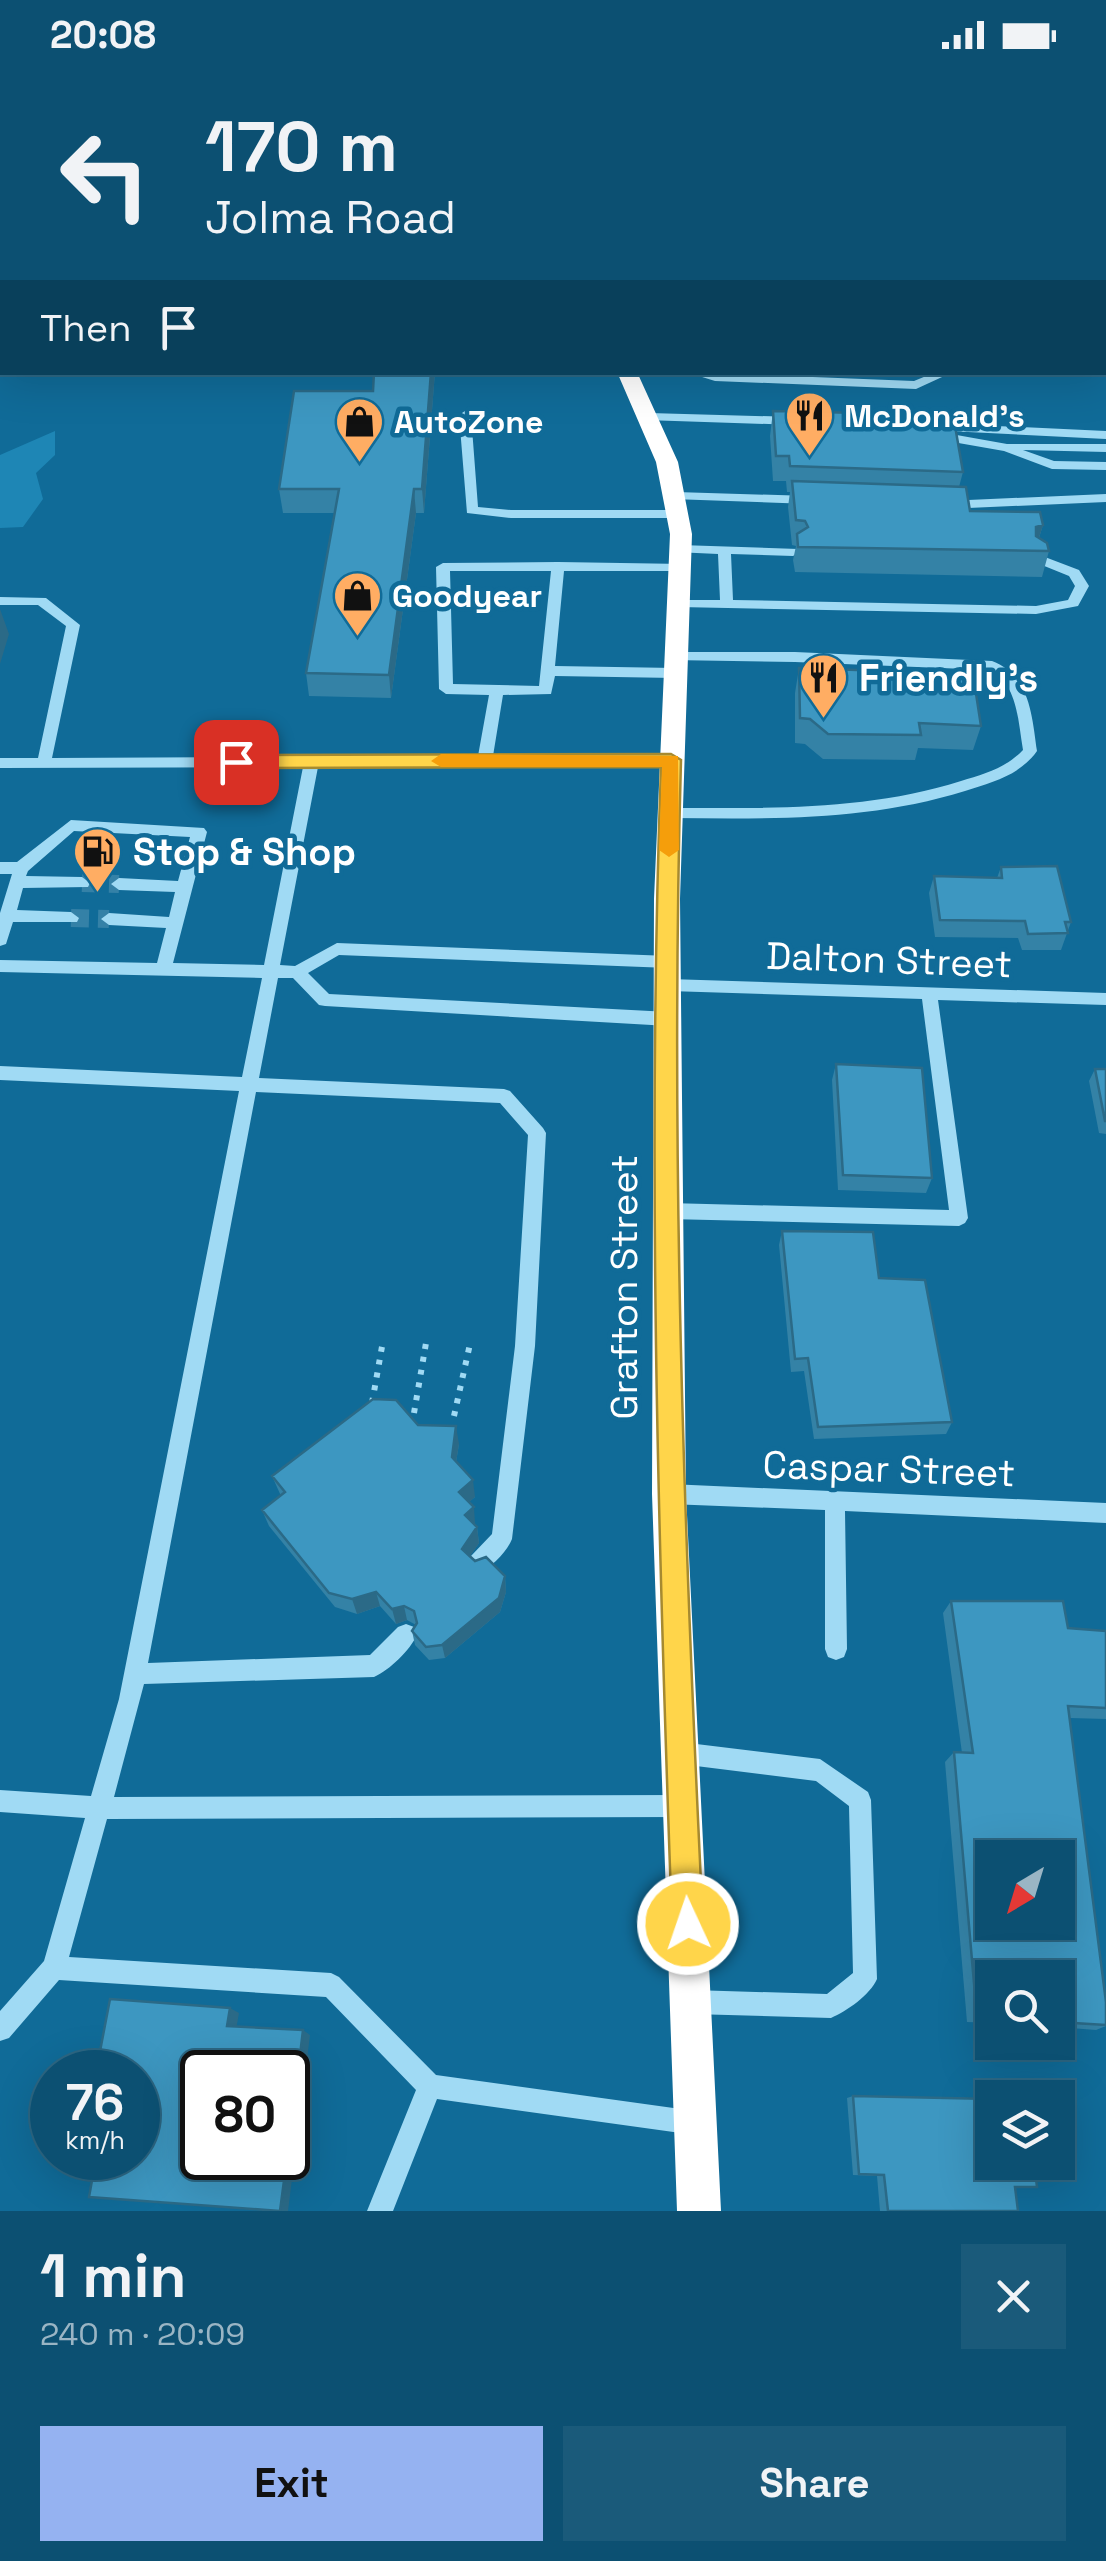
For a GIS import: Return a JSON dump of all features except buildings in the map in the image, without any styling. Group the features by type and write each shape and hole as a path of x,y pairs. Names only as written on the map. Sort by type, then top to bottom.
{"highway":[{"name":"Grafton Street","path":"628,375 649,416 678,505 679,603 670,814 669,1494 698,2211"}],"street":[{"path":"704,375 916,385 940,375"},
{"path":"465,415 472,510 511,514 832,501"},
{"path":"649,416 752,420 785,433 807,427"},
{"path":"1106,435 915,431 997,446 1052,465 1106,466"},
{"path":"997,446 1106,448"},
{"path":"926,504 1106,498"},
{"path":"724,550 727,604"},
{"path":"558,566 546,691 446,688 444,567 558,566 680,558 724,550 793,552"},
{"path":"679,603 1054,610 1073,604 1082,586 1074,573 1037,558"},
{"path":"0,601 41,601 73,625 44,763"},
{"path":"548,671 795,657 992,666 1004,670 1013,680 1030,752 1020,765 928,799 889,808 852,813 670,814"},
{"path":"485,761 497,690"},
{"path":"0,763 671,760"},
{"path":"0,2029 54,1968 134,1674 312,761"},
{"path":"0,940 19,876 71,825 199,832 163,969"},
{"path":"0,868 19,876 82,883"},
{"path":"119,884 184,886"},
{"path":"7,916 71,918"},
{"path":"109,919 175,922"},
{"name":"Dalton Street","path":"297,972 338,949 928,994 1106,1000"},
{"path":"0,966 272,970 297,972 325,1000 669,1019"},
{"path":"668,1211 958,1218 928,994"},
{"path":"0,1073 504,1096 537,1132 525,1346 502,1540 478,1563"},
{"name":"Caspar Street","path":"669,1494 1106,1513"},
{"path":"835,1502 836,1649"},
{"path":"134,1674 374,1666 406,1635"},
{"path":"680,1753 820,1770 860,1800 865,1979 830,2006 692,2002"},
{"path":"0,1801 100,1808 682,1806"},
{"path":"54,1968 331,1985 430,2086 696,2123"},
{"path":"380,2211 430,2086"}],"path":[{"path":"372,1410 383,1341"},
{"path":"414,1412 426,1343"},
{"path":"454,1416 470,1344"}],"shaded area":[{"path":"55,431 55,455 36,473 43,499 23,527 0,528 0,455"}],"tunnel":[{"path":"82,883 119,884"},
{"path":"71,918 109,919"}],"slow traffic":[{"path":"441,761 671,760 669,850"}],"place":[{"name":"McDonald's","path":"809,458"},
{"name":"AutoZone","path":"359,464"},
{"name":"Goodyear","path":"357,638"},
{"name":"Friendly's","path":"824,720"},
{"name":"Stop & Shop","path":"98,894"}],"route":[{"path":"236,762 671,760 667,899 669,1494 688,1924"}]}
